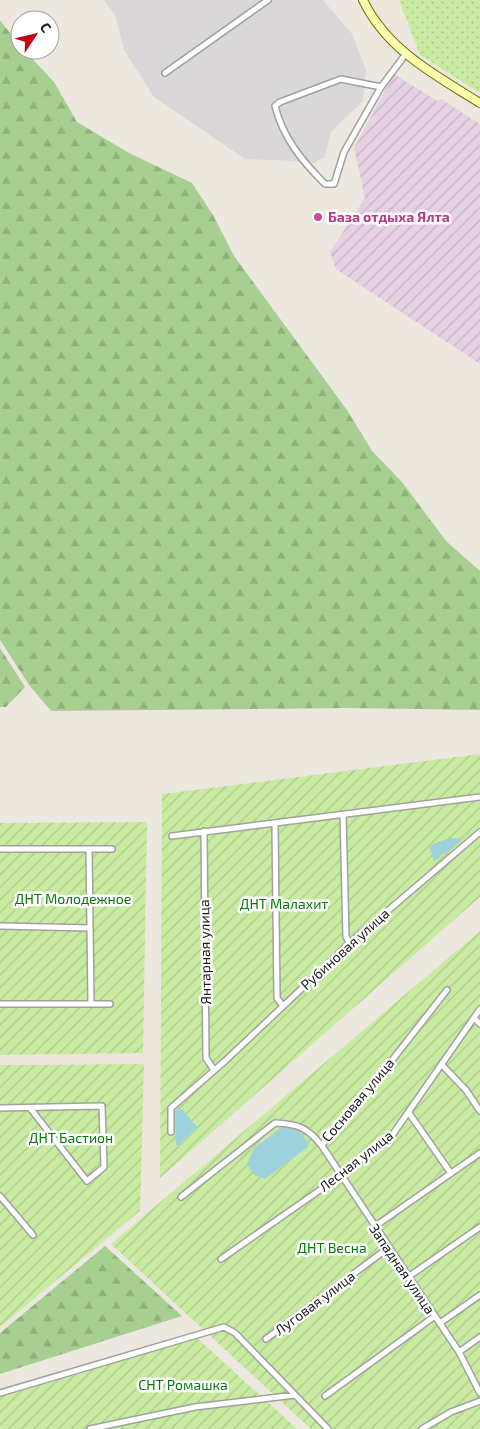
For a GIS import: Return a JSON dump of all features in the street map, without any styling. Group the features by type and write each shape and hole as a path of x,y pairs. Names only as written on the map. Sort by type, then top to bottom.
{"main road":[{"path":"363,0 376,22 405,55 480,104"}],"street":[{"path":"165,73 259,2 268,0"},
{"path":"381,87 341,79 280,102 275,106 279,120 292,147 325,184 334,184 344,152 381,87 405,55"},
{"path":"172,836 480,797"},
{"path":"343,814 346,937 350,943"},
{"path":"274,824 277,998 283,1006"},
{"name":"Янтарная улица","path":"204,831 206,1058 214,1070"},
{"name":"Рубиновая улица","path":"171,1132 171,1108 350,943 480,832"},
{"path":"0,849 112,849"},
{"path":"89,849 90,1004"},
{"path":"0,926 90,928"},
{"name":"Сосновая улица","path":"181,1197 275,1123 297,1124 314,1135 322,1146 328,1135 357,1105 447,990"},
{"path":"0,1004 110,1004"},
{"name":"Лесная улица","path":"221,1259 340,1176 393,1134 480,1009"},
{"path":"474,1018 480,1024"},
{"path":"442,1065 466,1090 480,1111"},
{"path":"0,1108 102,1106 104,1167 87,1181 30,1108"},
{"path":"409,1113 450,1172"},
{"name":"Западная улица","path":"322,1146 340,1176 459,1352 480,1393"},
{"path":"374,1227 450,1172 480,1153"},
{"path":"0,1196 32,1235"},
{"path":"408,1277 480,1227"},
{"name":"Луговая улица","path":"266,1339 388,1248"},
{"path":"440,1323 480,1295"},
{"path":"325,1396 435,1316"},
{"path":"0,1393 224,1327 235,1333 328,1429"},
{"path":"459,1352 480,1337"},
{"path":"90,1429 195,1407 295,1395"},
{"path":"422,1429 451,1412 480,1401"}],"shaded area":[{"path":"104,0 323,0 352,34 366,70 363,101 331,132 325,157 310,165 295,161 245,159 154,97 124,50 115,15"},
{"path":"394,74 437,101 441,99 480,124 480,364 336,269 330,252 365,198 354,148"}],"green space":[{"path":"399,0 480,0 480,93 420,55"},
{"path":"0,20 10,33 10,60 33,60 54,82 77,122 129,153 192,183 213,215 234,256 347,410 372,451 402,482 446,541 480,571 480,710 349,708 51,711 29,685 0,640"},
{"path":"0,648 25,687 6,707 0,707"},
{"name":"ДНТ Малахит","path":"480,754 480,897 160,1178 162,794"},
{"name":"ДНТ Молодежное","path":"147,822 143,1053 0,1055 0,823"},
{"name":"ДНТ Весна","path":"480,931 480,1429 311,1429 111,1244"},
{"name":"ДНТ Бастион","path":"144,1064 140,1211 0,1327 0,1065"},
{"path":"105,1246 182,1316 0,1374 0,1333"},
{"name":"СНТ Ромашка","path":"196,1337 297,1429 0,1429 0,1391"}],"water":[{"path":"460,838 462,840 434,861 429,846 446,839"},
{"path":"182,1109 197,1127 179,1145 176,1145 175,1111"},
{"path":"283,1126 293,1128 299,1132 309,1146 265,1179 254,1175 247,1164 254,1148"}],"place":[{"name":"База отдыха Ялта","path":"318,217"}]}
